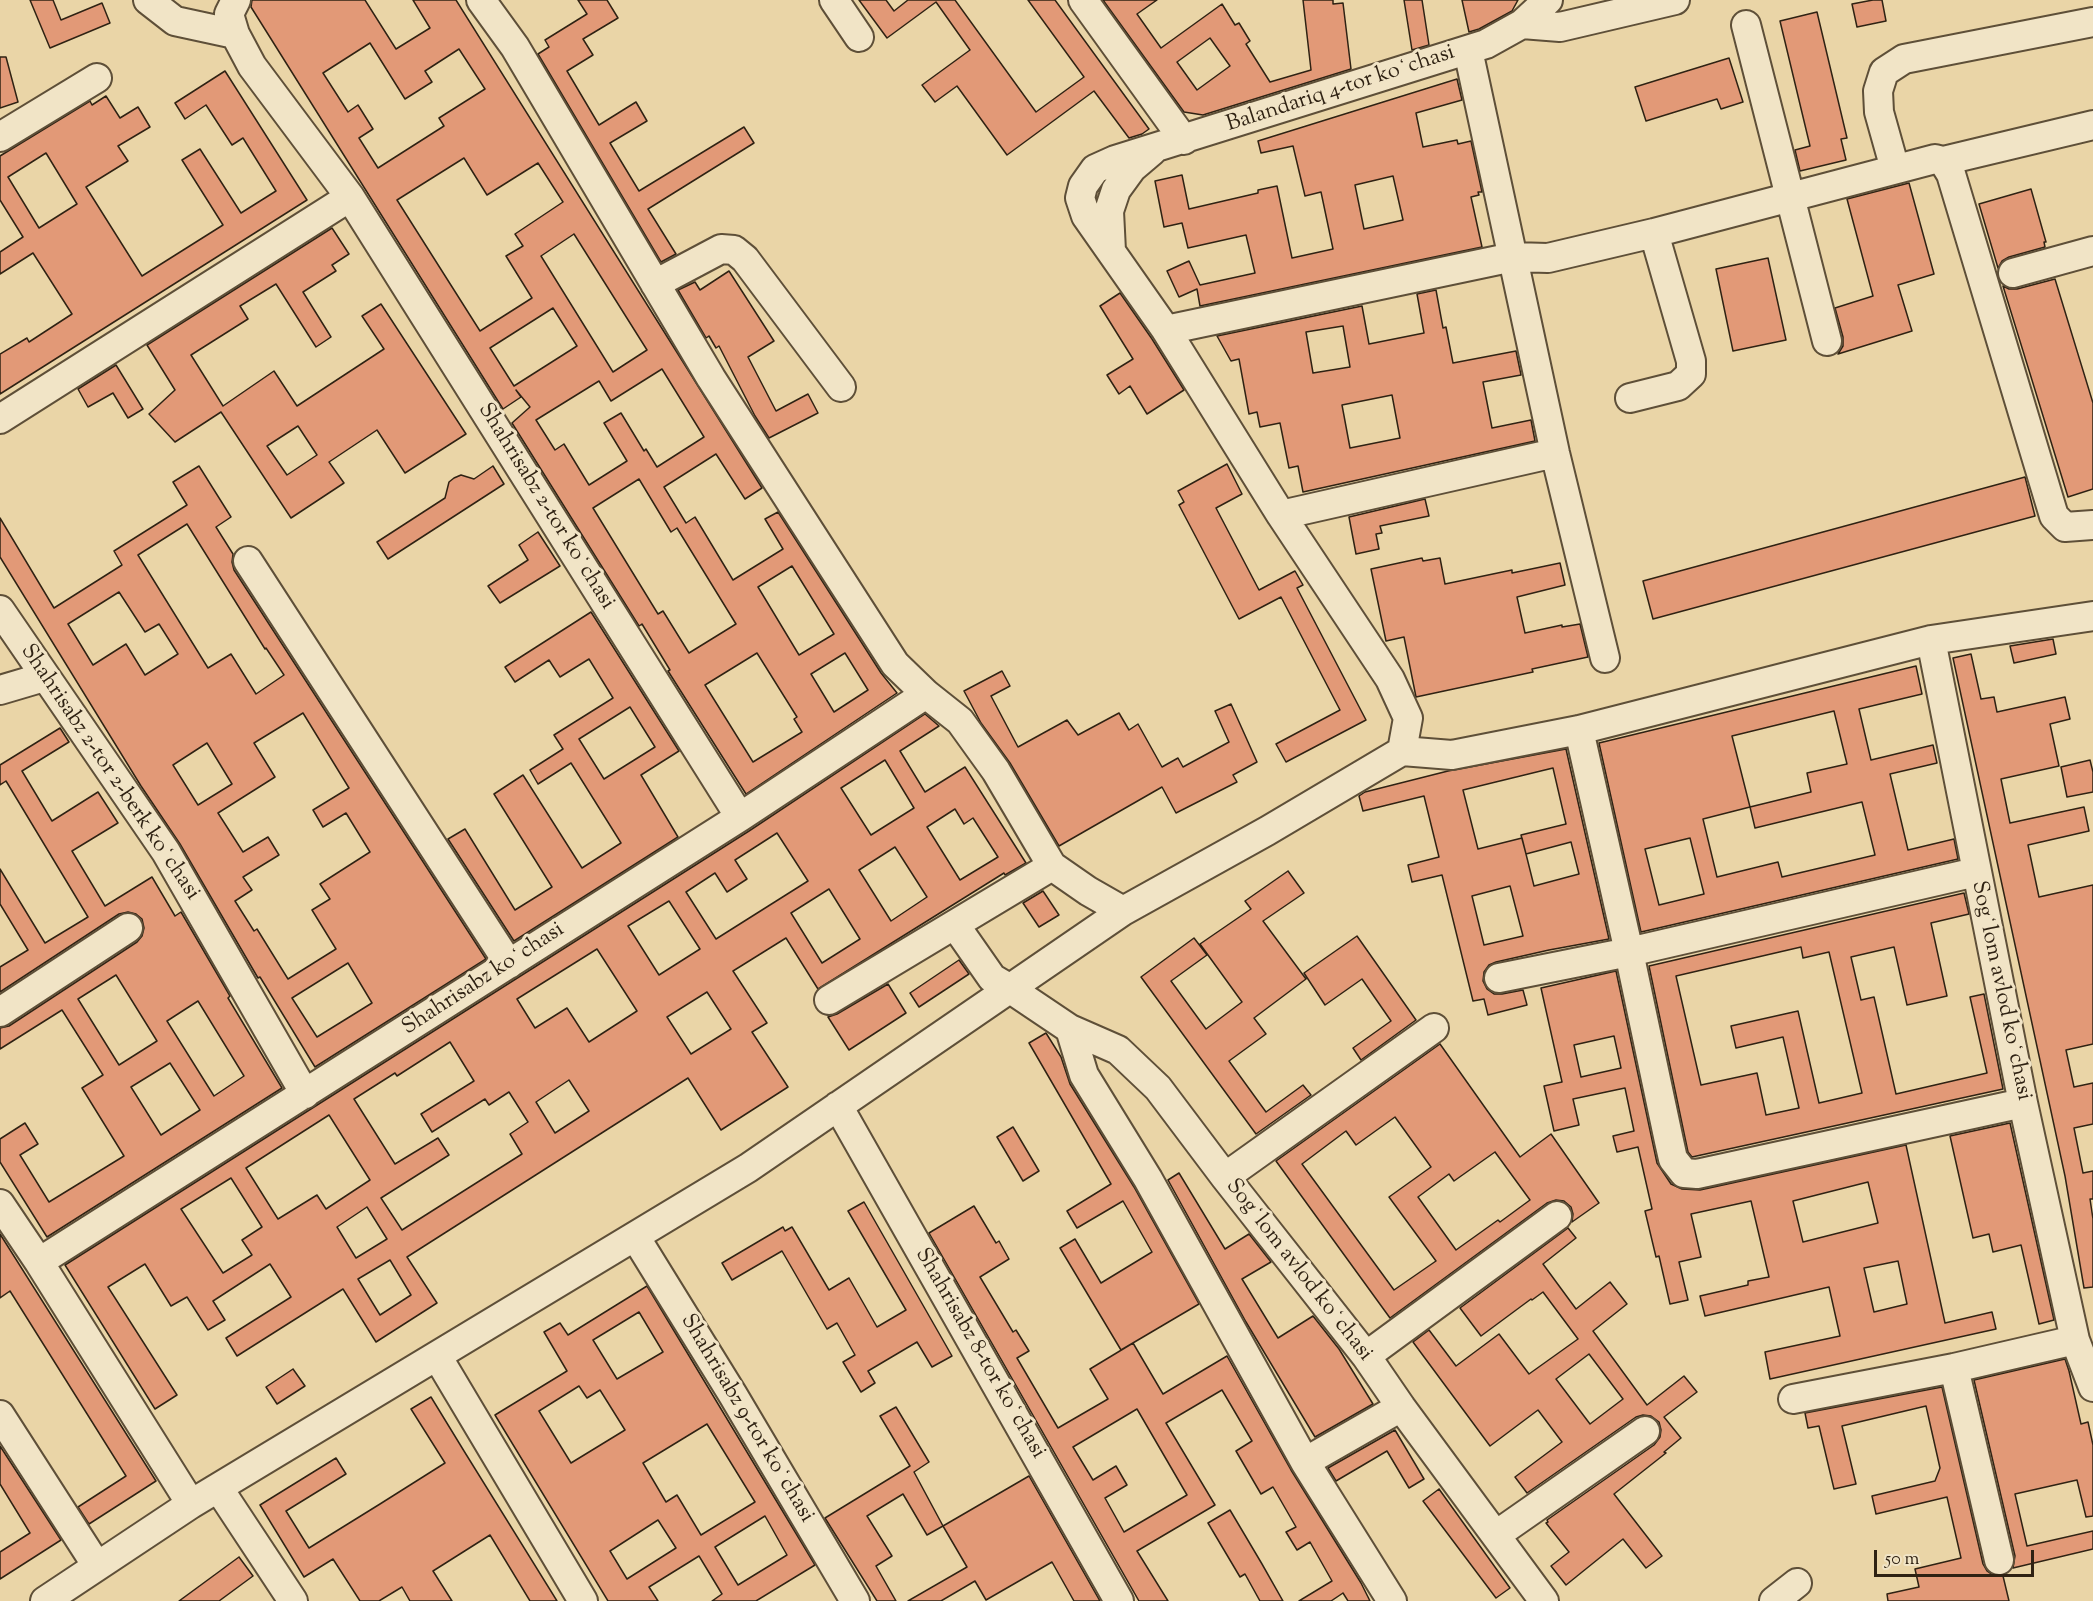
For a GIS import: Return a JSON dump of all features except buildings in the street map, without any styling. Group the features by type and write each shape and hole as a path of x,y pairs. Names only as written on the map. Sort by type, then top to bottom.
{"street":[{"path":"148,0 175,21 235,34 229,14 236,0"},
{"path":"481,0 515,47 711,378 888,654 926,694 960,721 996,771 1052,866 1088,891 1123,911"},
{"path":"834,0 859,37"},
{"path":"1083,0 1184,140"},
{"path":"1522,24 1560,27 1675,0"},
{"name":"Balandariq 4-tor koʻchasi","path":"1402,751 1408,718 1390,679 1281,515 1166,330 1111,251 1108,211 1116,190 1132,168 1156,148 1486,45 1522,24 1547,1"},
{"path":"1895,169 1879,112 1878,91 1884,72 1904,59 2093,22"},
{"path":"1746,25 1827,341"},
{"name":"Shahrisabz 2-tor koʻchasi","path":"235,34 252,66 350,197 740,817"},
{"path":"1468,50 1556,453 1605,657"},
{"path":"0,137 97,78"},
{"path":"1166,330 1513,257 1548,258 1654,233 1935,159 1943,161 2093,125"},
{"path":"1943,161 1951,174 2054,516 2065,527 2093,525"},
{"path":"0,419 350,197"},
{"path":"1630,398 1678,386 1691,374 1691,361 1654,233"},
{"path":"655,284 721,249 734,250 744,259 841,387"},
{"path":"2013,273 2093,252"},
{"path":"1281,515 1556,453"},
{"path":"248,561 508,964"},
{"name":"Shahrisabz 2-tor 2-berk koʻchasi","path":"0,610 166,852 304,1094"},
{"path":"45,1601 191,1504 636,1238 748,1168 1123,911 1267,831 1402,751 1452,755 1579,730 1931,640 2093,615"},
{"name":"Sogʻlom avlod koʻchasi","path":"1931,640 2023,1104 2075,1340 2093,1387"},
{"path":"0,690 44,677"},
{"name":"Shahrisabz koʻchasi","path":"39,1262 740,817 926,694"},
{"path":"1579,730 1673,1159 1684,1173 1697,1174 2023,1104"},
{"path":"829,1000 1052,866"},
{"path":"1499,978 1629,952 1976,873"},
{"name":"Sogʻlom avlod koʻchasi","path":"956,925 992,978 1070,1029 1118,1050 1158,1088 1366,1356 1544,1601"},
{"path":"0,1012 128,928"},
{"path":"1225,1177 1434,1028"},
{"path":"1070,1029 1084,1075 1148,1179 1305,1462 1392,1601"},
{"name":"Shahrisabz 8-tor koʻchasi","path":"838,1106 1119,1601"},
{"path":"0,1204 191,1504"},
{"path":"1366,1356 1557,1216"},
{"name":"Shahrisabz 9-tor koʻchasi","path":"636,1238 734,1395 855,1601"},
{"path":"1793,1399 1954,1368 2075,1340"},
{"path":"437,1356 583,1601"},
{"path":"1954,1368 1999,1560"},
{"path":"1305,1462 1401,1407"},
{"path":"0,1415 97,1566"},
{"path":"1496,1535 1645,1431"},
{"path":"219,1489 293,1601"},
{"path":"1774,1601 1797,1583"}]}
